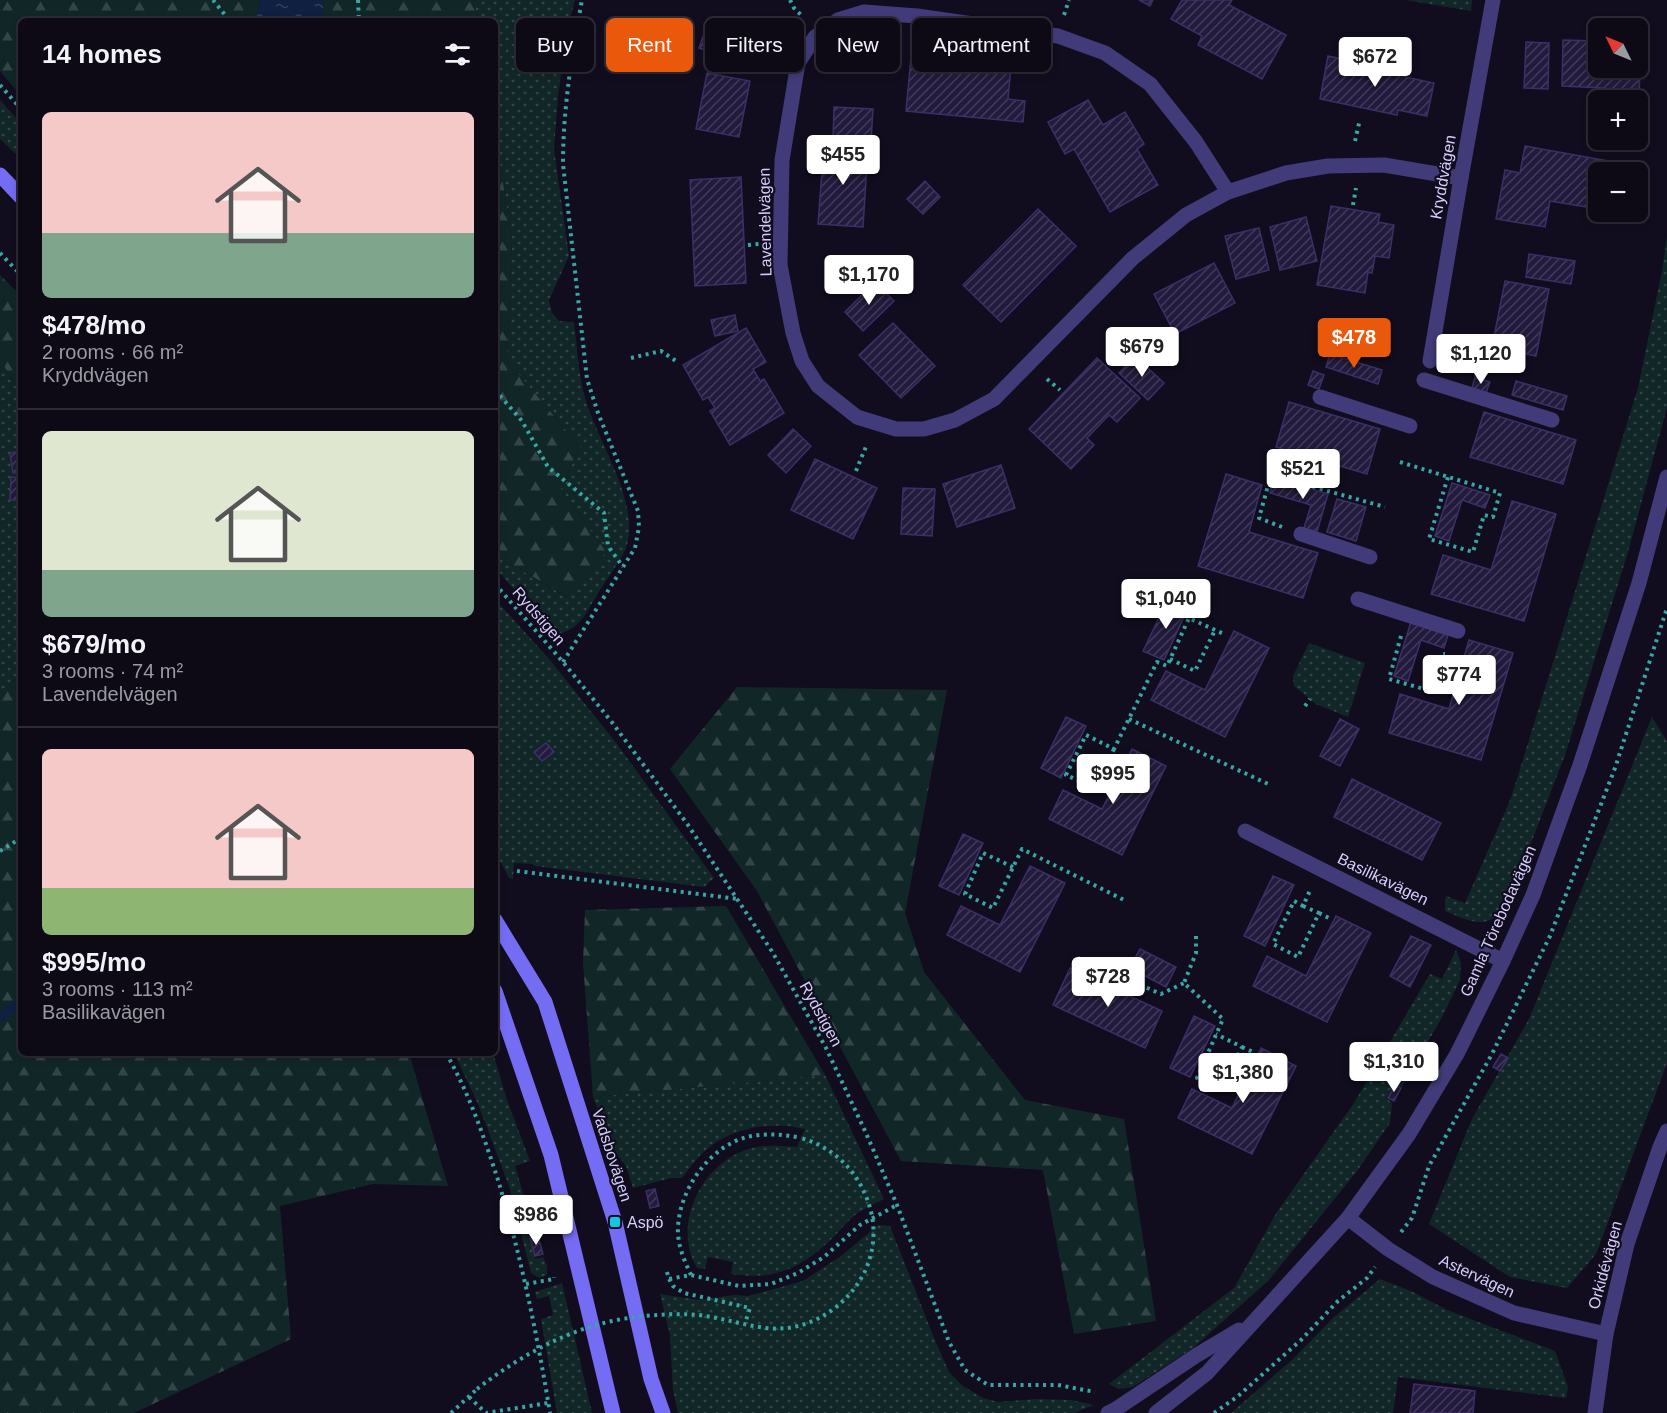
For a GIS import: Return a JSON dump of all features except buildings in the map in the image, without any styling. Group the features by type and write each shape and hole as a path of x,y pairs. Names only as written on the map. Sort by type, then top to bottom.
{"main road":[{"path":"0,175 18,194"},
{"name":"Vadsbovägen","path":"498,925 545,1002 615,1222 651,1379 663,1413"},
{"path":"498,1000 552,1155 613,1413"}],"street":[{"name":"Kryddvägen","path":"1430,361 1493,0"},
{"name":"Lavendelvägen","path":"1228,192 1196,142 1150,84 1105,53 1059,36 917,16 864,12 838,21 815,37 798,63 782,160 780,265 792,333 802,361 818,386 857,417 896,429 924,429 955,420 994,399 1133,258 1186,215 1228,192 1286,173 1328,166 1384,165 1461,178"},
{"path":"1424,380 1552,420"},
{"path":"1320,397 1410,426"},
{"name":"Gamla Törebodavägen","path":"1156,1413 1207,1373 1348,1218 1409,1134 1457,1054 1533,895 1581,765 1639,583 1667,477"},
{"path":"1301,534 1370,557"},
{"path":"1358,599 1458,631"},
{"name":"Basilikavägen","path":"1245,831 1503,961"},
{"name":"Orkidévägen","path":"1595,1413 1606,1334 1627,1244 1667,1131"},
{"name":"Astervägen","path":"1348,1218 1388,1249 1433,1277 1514,1313 1606,1334"},
{"name":"Gamla Törebodavägen","path":"1108,1413 1197,1355 1252,1323"}],"path":[{"path":"213,0 228,18"},
{"path":"358,0 359,18"},
{"path":"563,662 635,548 639,527 638,511 597,413 587,379 563,164 563,131 570,64 582,0"},
{"path":"0,85 18,106"},
{"path":"0,253 18,272"},
{"path":"631,358 662,351 679,363"},
{"path":"498,393 522,421 548,467 604,513 608,546 623,567"},
{"path":"1400,462 1500,493 1493,517 1484,515 1473,552 1429,539 1448,477"},
{"path":"1301,534 1259,518 1271,475 1385,507"},
{"name":"Rydstigen","path":"498,587 563,662 632,749 688,825 773,953 826,1048 867,1133 949,1342 965,1370 988,1385 1058,1385 1097,1393"},
{"path":"1408,615 1389,679 1431,691 1443,654 1450,656 1458,631"},
{"path":"1114,749 1086,735 1066,775 1095,788 1157,662 1167,666 1189,618 1226,635"},
{"path":"1170,659 1195,671 1215,630"},
{"path":"1305,706 1310,699"},
{"path":"1129,718 1268,784"},
{"path":"0,851 18,840"},
{"path":"1013,867 983,853 965,894 993,908 1022,849 1126,901"},
{"path":"1303,906 1321,869"},
{"path":"517,871 739,900"},
{"path":"1319,914 1298,957 1273,944 1294,901 1329,918"},
{"path":"1078,958 1161,994 1184,982 1196,952 1196,936"},
{"path":"1184,982 1223,1019 1197,1078 1222,1090 1242,1047"},
{"path":"1216,1034 1253,1052"},
{"path":"448,1056 471,1103 491,1157 512,1226 526,1284 550,1413"},
{"path":"451,1413 477,1389 541,1346 583,1329 620,1319 681,1314 722,1318 767,1328 786,1328 820,1319 845,1299 862,1276 871,1254 874,1222 859,1182 836,1155 801,1138 773,1134 744,1138 720,1150 700,1169 685,1196 680,1212 679,1241 682,1255 691,1275"},
{"path":"669,1279 691,1275 739,1286 771,1284 798,1274 824,1257 860,1225 897,1205"},
{"path":"526,1284 554,1279 551,1267"},
{"path":"667,1272 673,1286 684,1293 750,1308 745,1323"},
{"path":"1214,1413 1237,1397 1293,1347 1338,1301 1367,1278"},
{"path":"469,1397 486,1413 549,1403"}],"green space":[{"path":"0,0 260,0 256,18 18,18 18,92 0,71"},
{"path":"324,0 474,0 477,18 322,18"},
{"path":"474,0 575,0 570,18 516,18 516,72 561,72 554,149 569,256 549,300 552,313 559,321 574,322 584,394 622,489 629,527 625,550 580,622 569,630 552,635 498,571 498,557 567,597 606,552 561,489 580,447 507,360 512,239 498,151 498,18 477,18"},
{"path":"1405,0 1472,0 1471,11"},
{"path":"0,100 18,120 18,156 0,139"},
{"path":"498,151 512,239 507,360 580,447 561,489 606,552 568,597 498,557"},
{"path":"1667,237 1667,407 1628,552 1565,755 1506,908 1491,920 1470,921 1445,911 1445,899 1446,896 1465,903 1511,798 1638,388"},
{"path":"0,275 18,293 18,390 0,359"},
{"path":"0,359 18,390 18,672 16,678 0,693"},
{"path":"498,602 550,660 617,744 714,878 704,887 514,863 513,879 509,878 498,857","holes":["546,743 553,752 541,761 534,752"]},
{"path":"1309,643 1365,663 1348,717 1316,704 1294,686 1293,676"},
{"path":"18,672 18,1056 410,1056 448,1186 373,1184 280,1206 291,1339 134,1413 0,1413 0,693 16,678"},
{"path":"737,687 947,690 905,913 924,972 1025,1100 1124,1119 1156,1321 1074,1334 1043,1170 901,1161 757,891 670,769"},
{"path":"1652,717 1667,741 1667,1063 1596,1254 1567,1288 1510,1277 1429,1224 1472,1119 1529,1019"},
{"path":"726,906 825,1075 593,1097 583,962 585,910"},
{"path":"1456,950 1461,963 1460,980 1441,1019 1402,1087 1395,1085 1386,1098 1392,1103 1390,1123 1357,1171 1268,1281 1193,1348 1133,1387 1119,1389 1109,1384 1234,1288 1277,1212 1354,1103 1430,974 1442,979"},
{"path":"455,1056 494,1056 507,1100 530,1161 515,1166 526,1203 522,1210 535,1259 543,1257 547,1266 547,1275 539,1278 531,1273 509,1186 478,1104"},
{"path":"825,1075 884,1199 855,1215 829,1241 804,1261 782,1272 758,1276 731,1274 733,1262 708,1257 705,1269 697,1268 690,1252 688,1236 689,1219 694,1203 711,1173 724,1162 752,1148 797,1147 805,1129 776,1126 746,1129 720,1140 708,1149 682,1178 671,1178 633,1188 626,1166 614,1151 593,1097"},
{"path":"878,1225 890,1226 949,1372 963,1386 983,1398 998,1402 1037,1399 1071,1400 1094,1405 1074,1413 678,1413 673,1390 670,1335 660,1294 699,1300 734,1295 748,1296 803,1281 841,1256"},
{"path":"1380,1279 1411,1291 1447,1310 1555,1351 1568,1387 1566,1398 1398,1377 1393,1413 1231,1413 1293,1359 1334,1317"},
{"path":"562,1283 592,1413 557,1413 541,1319 553,1315 549,1296 537,1299 535,1292"}],"water":[{"path":"260,0 324,0 322,18 256,18"}],"waterway":[{"path":"0,1018 18,1003"}],"place":[{"name":"Aspö","path":"615,1222"}]}
